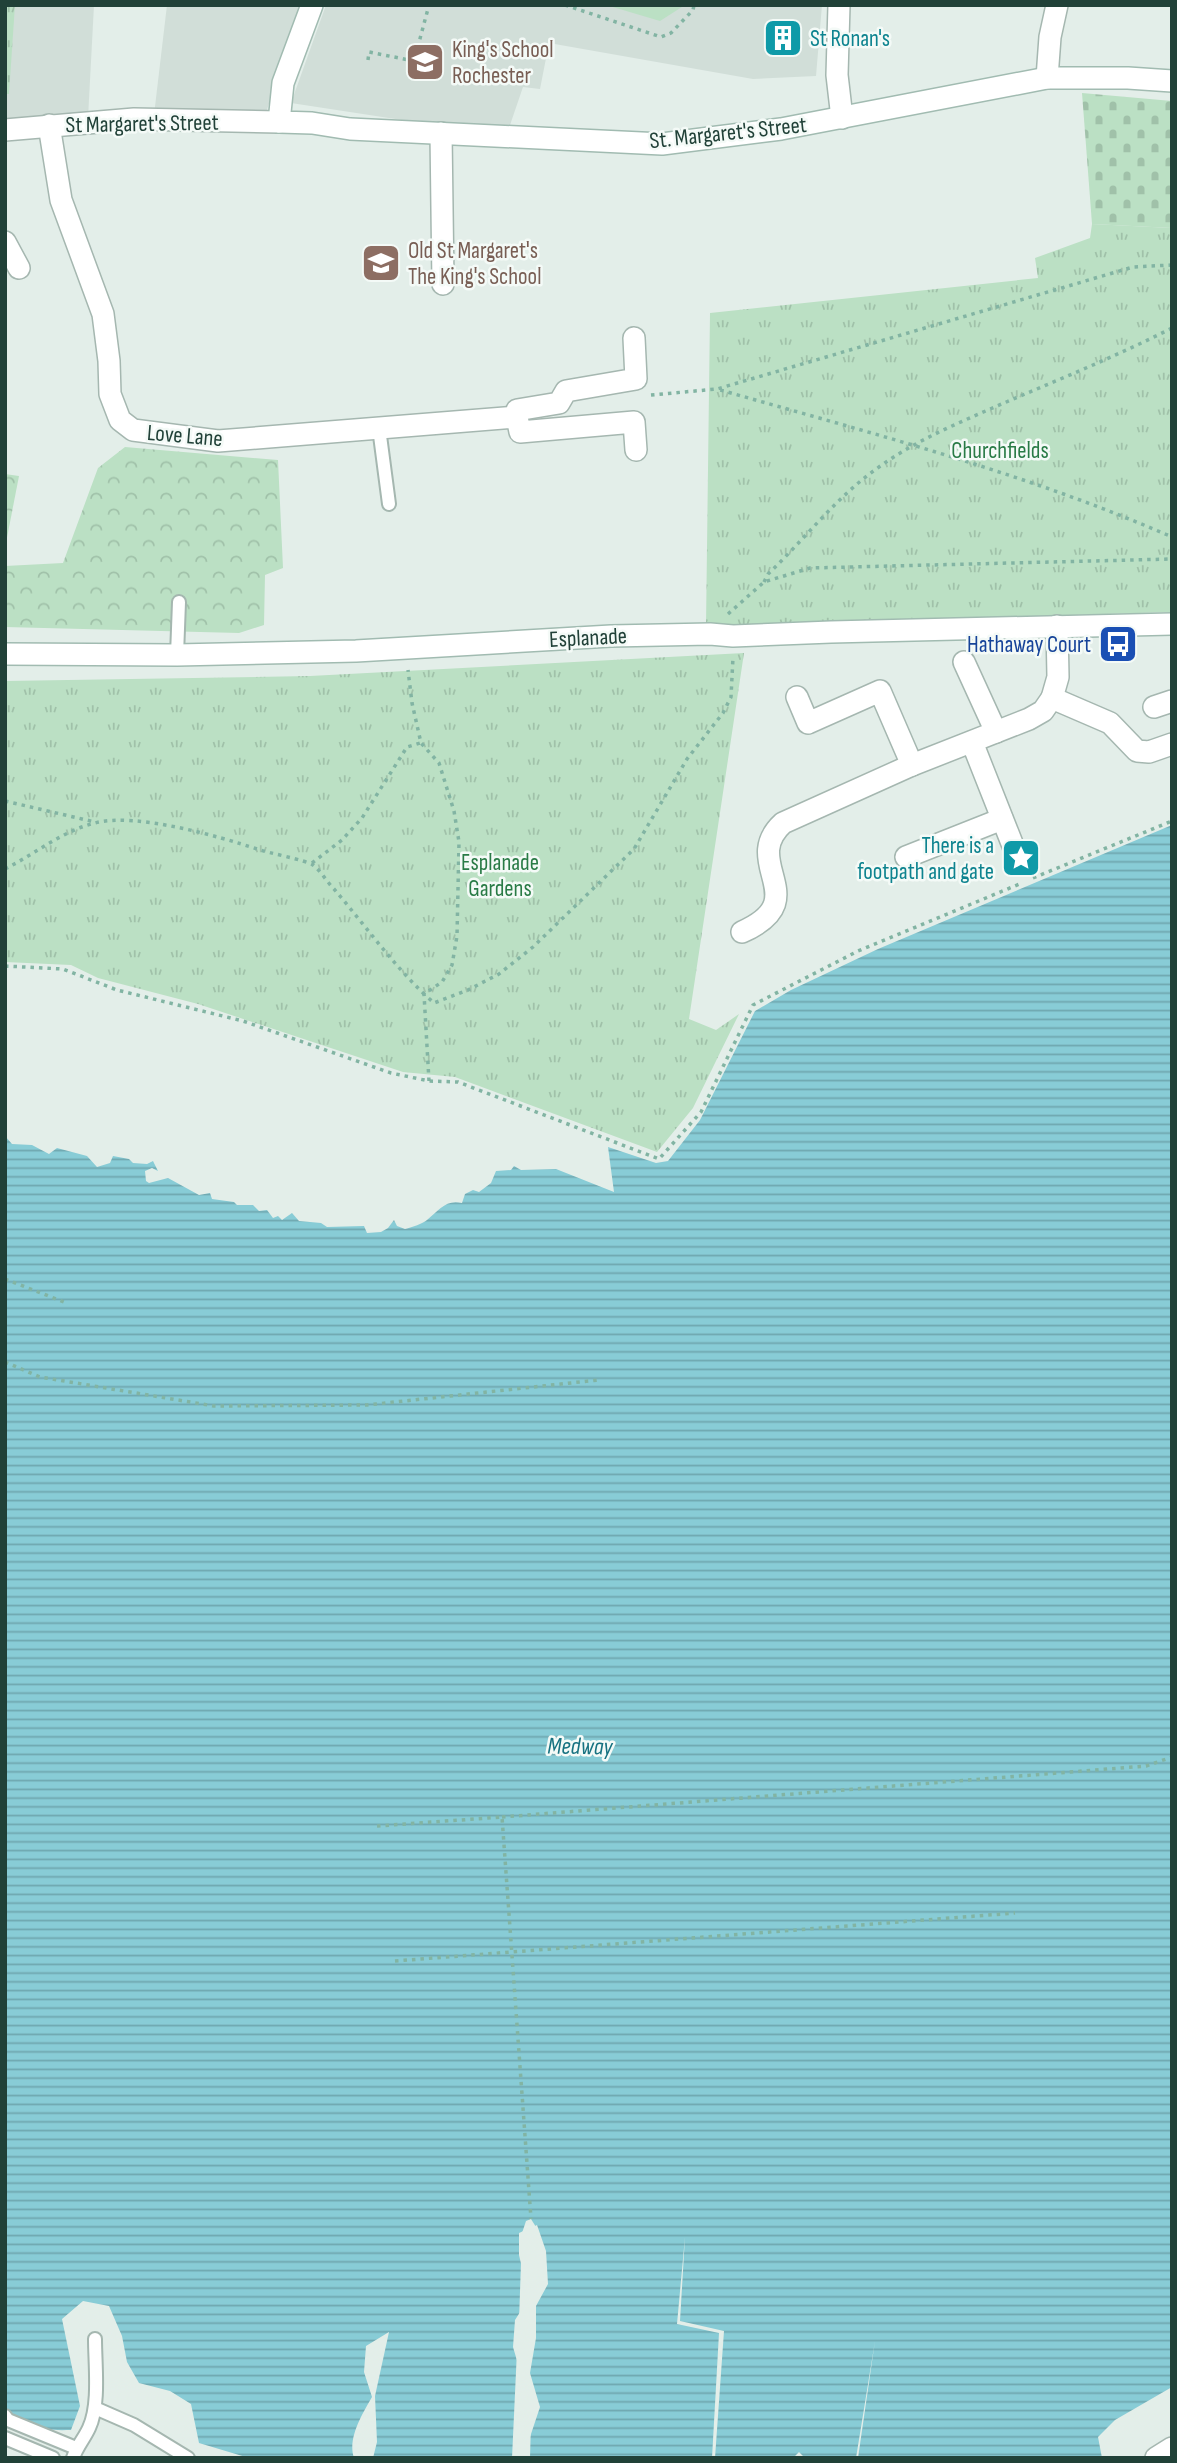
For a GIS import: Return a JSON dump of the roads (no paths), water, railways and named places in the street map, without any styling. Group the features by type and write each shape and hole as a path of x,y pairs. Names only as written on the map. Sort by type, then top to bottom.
{"street":[{"path":"279,122 283,83 312,5"},
{"path":"839,5 837,75 842,118"},
{"path":"1057,5 1050,37 1047,78 1172,81"},
{"name":"St. Margaret's Street","path":"279,122 312,123 350,129 662,144 781,129 1047,78"},
{"name":"St Margaret's Street","path":"5,130 134,119 279,122"},
{"name":"Love Lane","path":"49,125 61,200 103,314 110,394 120,420 133,430 218,441 517,417 517,410 559,403 566,391 636,379 634,338"},
{"path":"441,133 443,284"},
{"path":"5,242 19,268"},
{"path":"517,417 520,432 634,422 636,450"},
{"name":"Esplanade","path":"5,654 177,655 356,651 611,636 733,636 1172,624"},
{"path":"743,932 767,919 776,905 769,850 780,825 912,765 1037,715 1047,707 1057,683 1057,626"},
{"path":"964,662 996,732"},
{"path":"796,697 808,723 880,691 912,765"},
{"path":"1052,698 1110,723 1137,751 1149,752 1172,744"},
{"path":"972,742 1019,861"},
{"path":"906,857 1002,819"},
{"path":"1156,2458 1172,2448"}],"lane":[{"path":"379,428 389,504"},
{"path":"177,655 179,602"},
{"path":"5,2416 8,2420 75,2453 89,2427 94,2408 95,2339"},
{"path":"94,2408 134,2425 188,2458"},
{"path":"5,2438 53,2458"}],"water":[{"name":"Medway","path":"1172,825 1172,2387 1115,2420 1098,2437 1102,2458 858,2458 875,2341 856,2458 805,2458 799,2452 793,2458 715,2458 724,2331 680,2321 685,2237 677,2324 719,2333 712,2458 523,2458 540,2407 530,2373 536,2338 536,2306 548,2284 546,2251 537,2225 519,2233 519,2255 529,2298 515,2320 513,2347 523,2381 517,2410 520,2458 373,2458 377,2442 375,2396 389,2332 366,2346 364,2372 372,2397 354,2434 354,2458 249,2458 199,2443 191,2404 170,2391 139,2383 127,2362 122,2336 109,2306 83,2301 62,2319 80,2406 71,2430 35,2427 13,2415 5,2408 5,1136 12,1144 32,1145 49,1154 57,1148 87,1156 97,1167 110,1163 113,1156 129,1159 133,1163 147,1164 153,1161 158,1171 152,1168 145,1171 146,1181 149,1183 168,1178 199,1195 210,1193 212,1199 234,1202 237,1205 253,1205 259,1211 267,1210 273,1218 278,1216 282,1220 292,1213 299,1221 321,1223 327,1227 364,1226 367,1233 381,1232 394,1220 397,1226 405,1229 420,1224 447,1204 462,1203 465,1194 473,1190 479,1192 491,1183 496,1171 511,1170 514,1166 521,1170 556,1169 614,1192 608,1147 656,1163 668,1161 700,1120 755,1011 791,990 878,949"}],"place":[{"name":"St Ronan's","path":"783,38"},
{"name":"King's School Rochester","path":"425,62"},
{"name":"Old St Margaret's The King's School","path":"381,263"},
{"name":"Hathaway Court","path":"1118,644"},
{"name":"There is a footpath and gate","path":"1021,858"}],"park label":[{"name":"Churchfields","path":"1000,450"},
{"name":"Esplanade Gardens","path":"500,875"}]}
